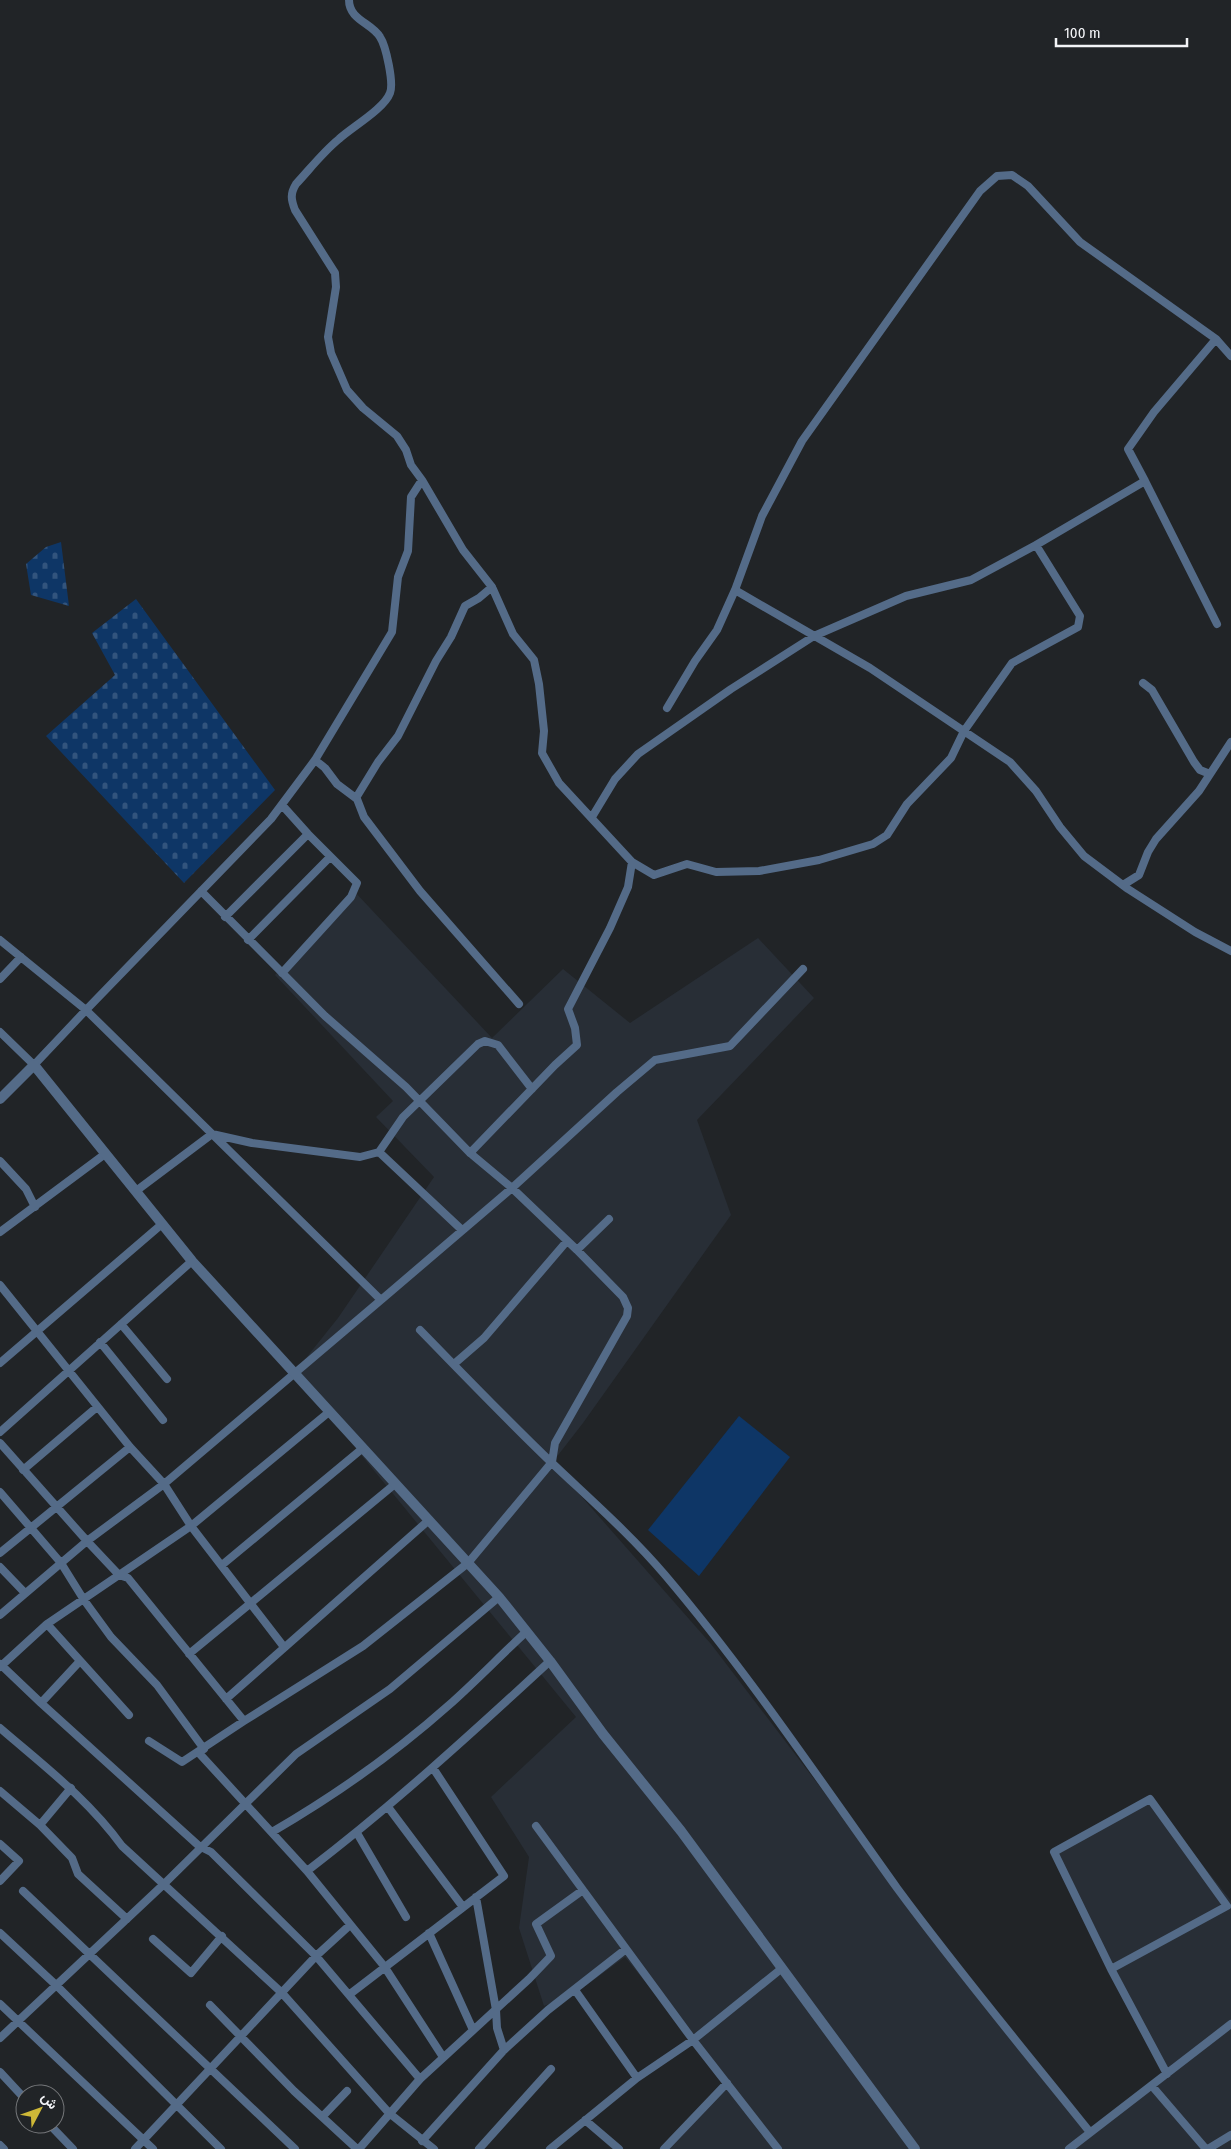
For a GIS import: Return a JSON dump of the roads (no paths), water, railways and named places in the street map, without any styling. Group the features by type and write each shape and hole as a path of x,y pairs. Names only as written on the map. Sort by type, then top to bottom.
{"street":[{"path":"349,0 355,16 381,37 391,78 390,94 377,108 337,140 296,184 291,192 291,199 295,210 335,273 336,287 328,337 331,353 347,390 363,408 397,436 406,450 411,465 422,480 463,550 492,587 513,634 534,660 539,684 544,731 542,753 559,783 632,862 654,876 687,864 716,872 759,870 819,860 873,844 887,835 907,804 951,758 964,731 1012,663 1078,627 1080,616 1036,545"},
{"path":"667,708 695,661 717,630 735,590 762,516 802,442 980,191 997,176 1012,175 1028,186 1080,242 1216,339 1231,356"},
{"path":"1216,339 1154,412 1128,449 1146,481 1217,624"},
{"path":"0,1099 271,819 316,760 392,632 398,577 408,551 411,497 422,480"},
{"path":"592,818 615,779 638,754 731,689 814,636 906,596 971,580 1036,545 1146,481"},
{"path":"356,798 378,762 398,736 436,661 451,637 465,606 479,598 492,587"},
{"path":"735,590 870,668 1010,762 1036,790 1060,827 1084,856 1123,885 1195,932 1231,951"},
{"path":"1143,683 1152,690 1194,762 1200,770 1210,774"},
{"path":"1123,885 1139,875 1148,852 1156,839 1199,791 1231,742"},
{"path":"316,760 325,768 337,784 356,798 364,817 420,891 520,1004"},
{"path":"282,805 357,883 351,897 282,973"},
{"path":"225,917 308,834"},
{"path":"248,940 330,857"},
{"path":"470,1153 554,1065 577,1045 575,1028 568,1009 610,928 628,887 632,862"},
{"path":"149,1742 182,1762 363,1646 468,1563 552,1462 555,1444 627,1316 628,1308 623,1297 578,1250 512,1188 470,1153 406,1086 325,1016 201,891"},
{"path":"0,940 86,1010 381,1300"},
{"path":"0,979 21,957"},
{"path":"0,1615 86,1541 164,1484 294,1374 512,1188 617,1092 655,1060 730,1046 803,968"},
{"path":"0,1033 34,1065 192,1261 499,1597 603,1734 681,1831 914,2149"},
{"path":"136,1190 212,1134 252,1143 360,1157 379,1152 404,1117 478,1044 485,1041 498,1045 532,1089"},
{"path":"379,1152 462,1230"},
{"path":"1,1229 35,1207 105,1154"},
{"path":"0,1161 26,1189 35,1207"},
{"path":"578,1250 609,1219"},
{"path":"0,1362 162,1224"},
{"path":"454,1364 484,1338 567,1241"},
{"path":"0,1432 192,1261"},
{"path":"0,1285 130,1448 164,1484 191,1526 284,1647"},
{"path":"121,1324 167,1378"},
{"path":"420,1330 552,1462 638,1544 702,1620 797,1745 898,1889 981,1997 1089,2131"},
{"path":"100,1342 163,1420"},
{"path":"24,1470 97,1407"},
{"path":"329,1412 191,1526 47,1624 1,1665 202,1848 211,1852 316,1956 420,2079"},
{"path":"0,1443 86,1541 119,1575 128,1578 244,1721"},
{"path":"0,1553 130,1448"},
{"path":"222,1565 363,1448"},
{"path":"189,1654 395,1484"},
{"path":"0,1492 61,1563 84,1600 112,1637 157,1685 201,1751 307,1872 384,1966 443,2057"},
{"path":"226,1699 429,1520"},
{"path":"0,1566 25,1593"},
{"path":"0,2038 202,1848 296,1754 390,1689 499,1597"},
{"path":"47,1624 129,1715"},
{"path":"272,1832 310,1810 392,1752 448,1706 526,1632"},
{"path":"41,1703 80,1660"},
{"path":"307,1872 388,1807 550,1662"},
{"path":"0,1728 71,1788 103,1820 122,1846 282,1993 389,2113 434,2149"},
{"path":"350,1994 384,1966 504,1876 433,1768"},
{"path":"40,1825 71,1788"},
{"path":"0,1791 40,1825 72,1858 78,1874 127,1919"},
{"path":"1111,1969 1227,1906 1150,1799 1054,1852 1111,1969 1167,2074"},
{"path":"388,1807 463,1907"},
{"path":"536,1826 693,2040 778,2149"},
{"path":"357,1833 406,1917"},
{"path":"0,1844 19,1862 0,1881"},
{"path":"210,2005 294,2091 358,2149 420,2079 496,2010 551,1956 536,1924 583,1890"},
{"path":"23,1891 295,2149"},
{"path":"476,1897 496,2010 497,2028 504,2050"},
{"path":"135,2149 316,1956 350,1925"},
{"path":"0,1933 57,1986 221,2149"},
{"path":"429,1933 473,2030"},
{"path":"153,1939 191,1973 222,1936"},
{"path":"422,2141 504,2050 548,2010 626,1949"},
{"path":"550,2149 637,2078 693,2040 781,1969"},
{"path":"575,1990 637,2078"},
{"path":"0,2004 153,2149"},
{"path":"1068,2149 1089,2131 1152,2086 1231,2024"},
{"path":"479,2149 551,2068"},
{"path":"0,2072 15,2088"},
{"path":"664,2149 727,2083"},
{"path":"1152,2086 1207,2149 1231,2135"},
{"path":"323,2116 348,2091"},
{"path":"584,2120 619,2149"},
{"path":"59,2134 73,2149"},
{"path":"0,2145 4,2149"}]}
